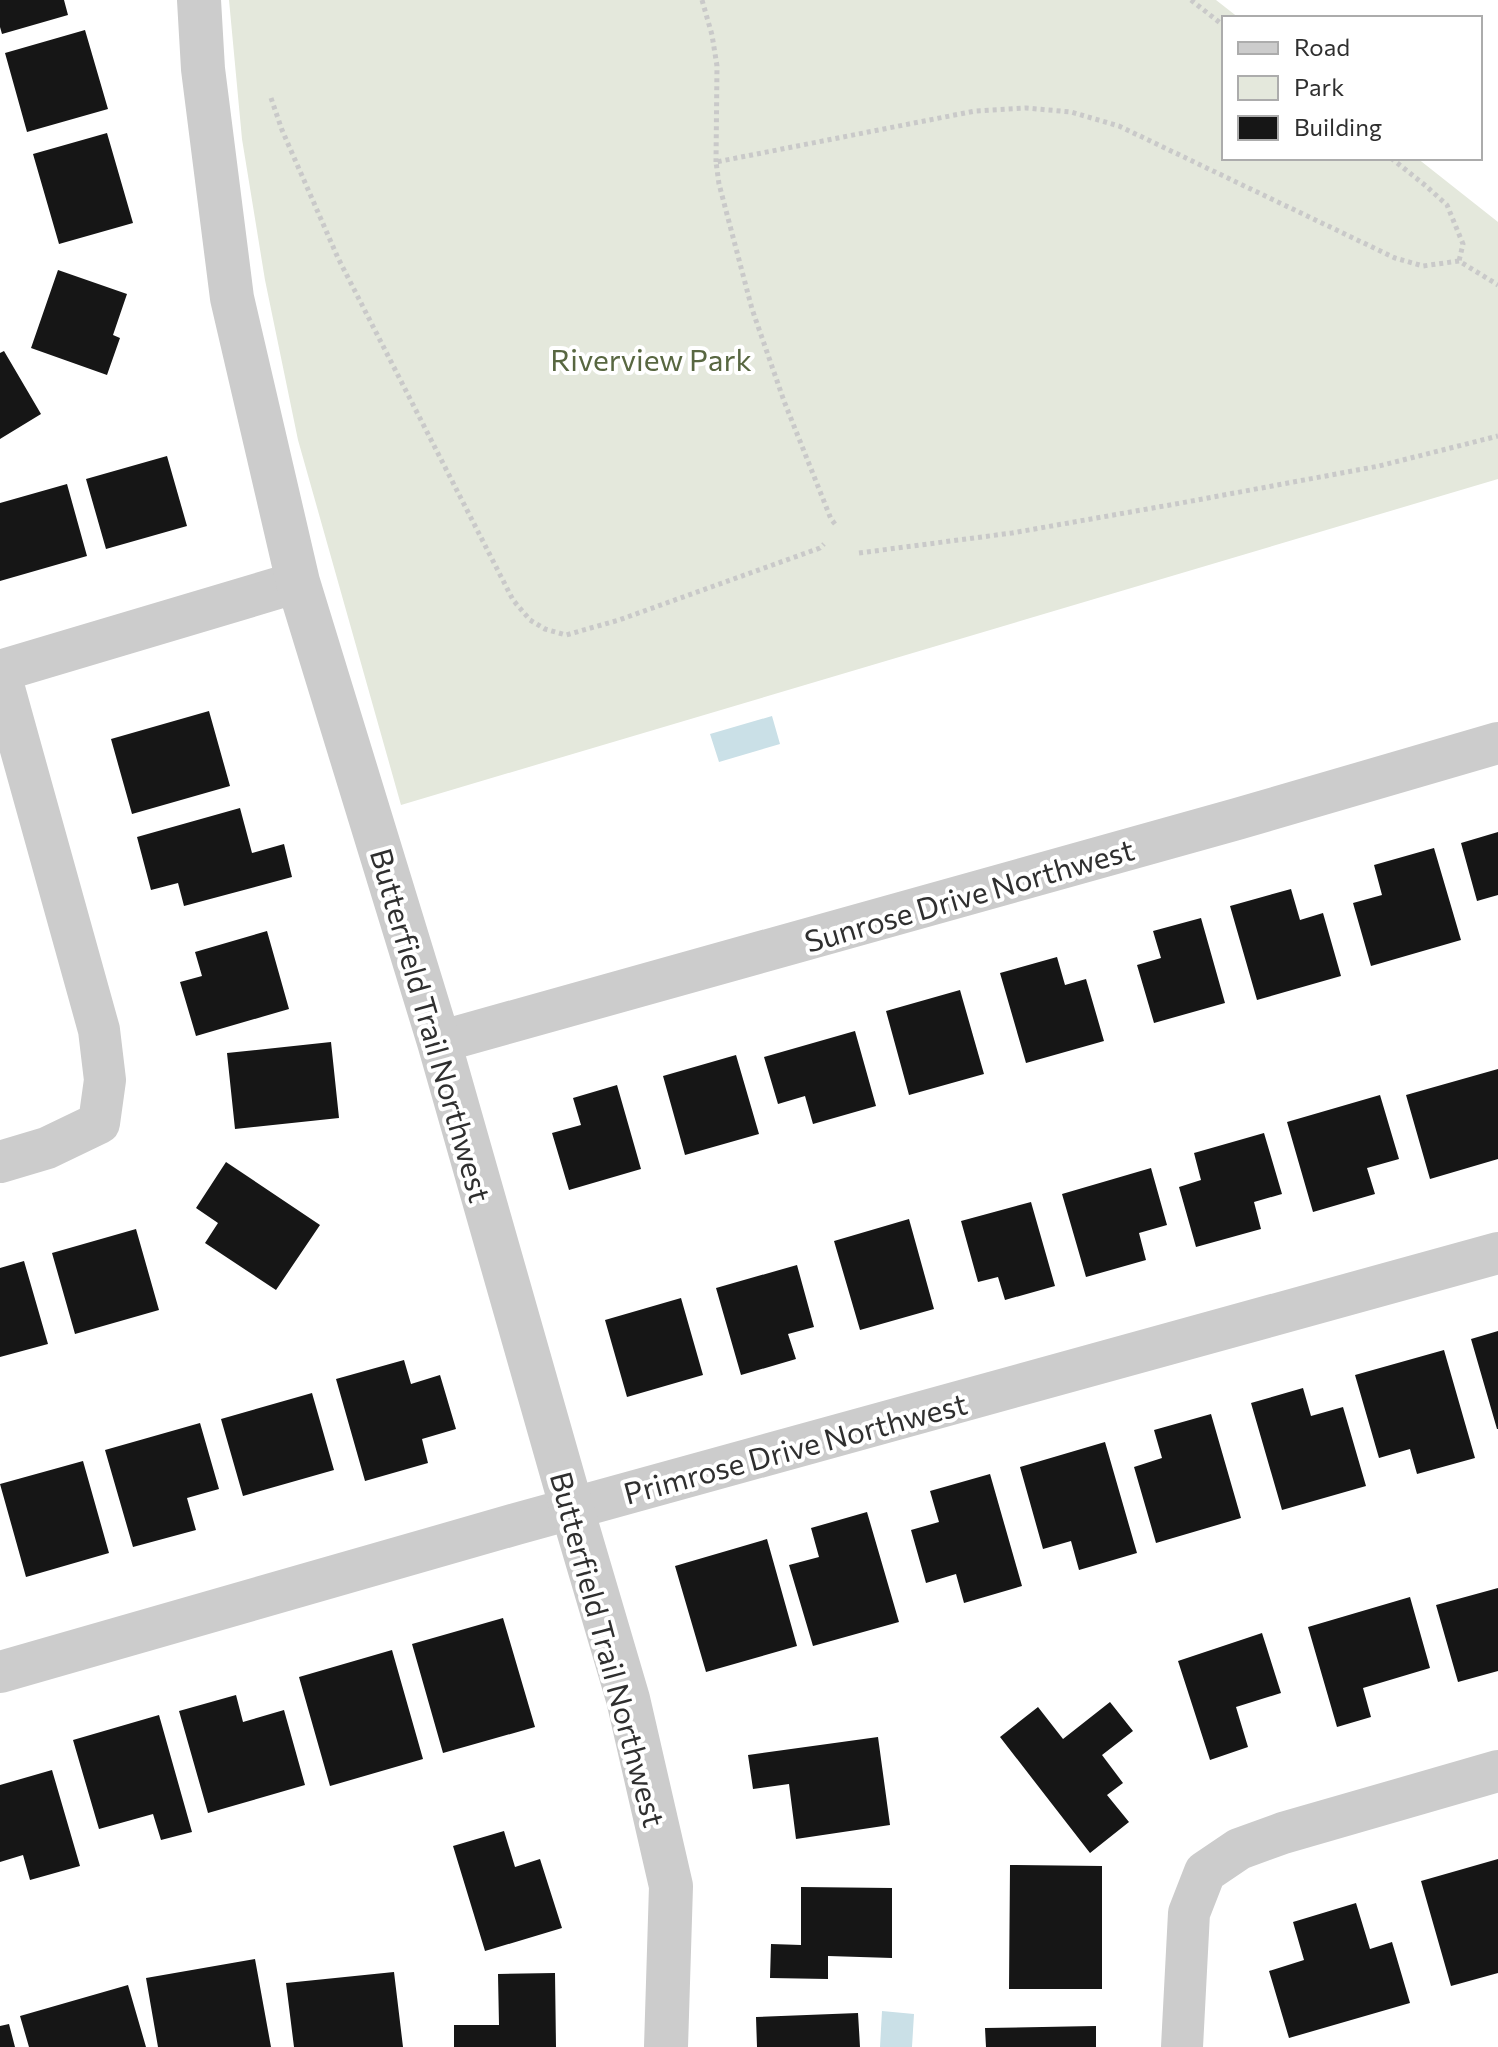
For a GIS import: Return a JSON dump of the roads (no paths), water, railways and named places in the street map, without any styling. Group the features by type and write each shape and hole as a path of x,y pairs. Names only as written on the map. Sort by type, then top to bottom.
{"street":[{"name":"Butterfield Trail Northwest","path":"199,0 203,69 232,298 298,582 439,1042 628,1699 671,1886 666,2047"},
{"path":"0,1162 47,1148 99,1123 105,1080 99,1030 0,672 298,582"},
{"name":"Sunrose Drive Northwest","path":"439,1042 1206,828 1498,743"},
{"name":"Primrose Drive Northwest","path":"0,1672 572,1509 1498,1253"},
{"path":"1182,2047 1189,1913 1205,1872 1239,1849 1283,1833 1498,1771"}],"water":[{"path":"772,716 780,744 719,762 710,734"},
{"path":"882,2011 914,2014 912,2047 880,2047"}],"park label":[{"name":"Riverview Park","path":"651,358"}]}
